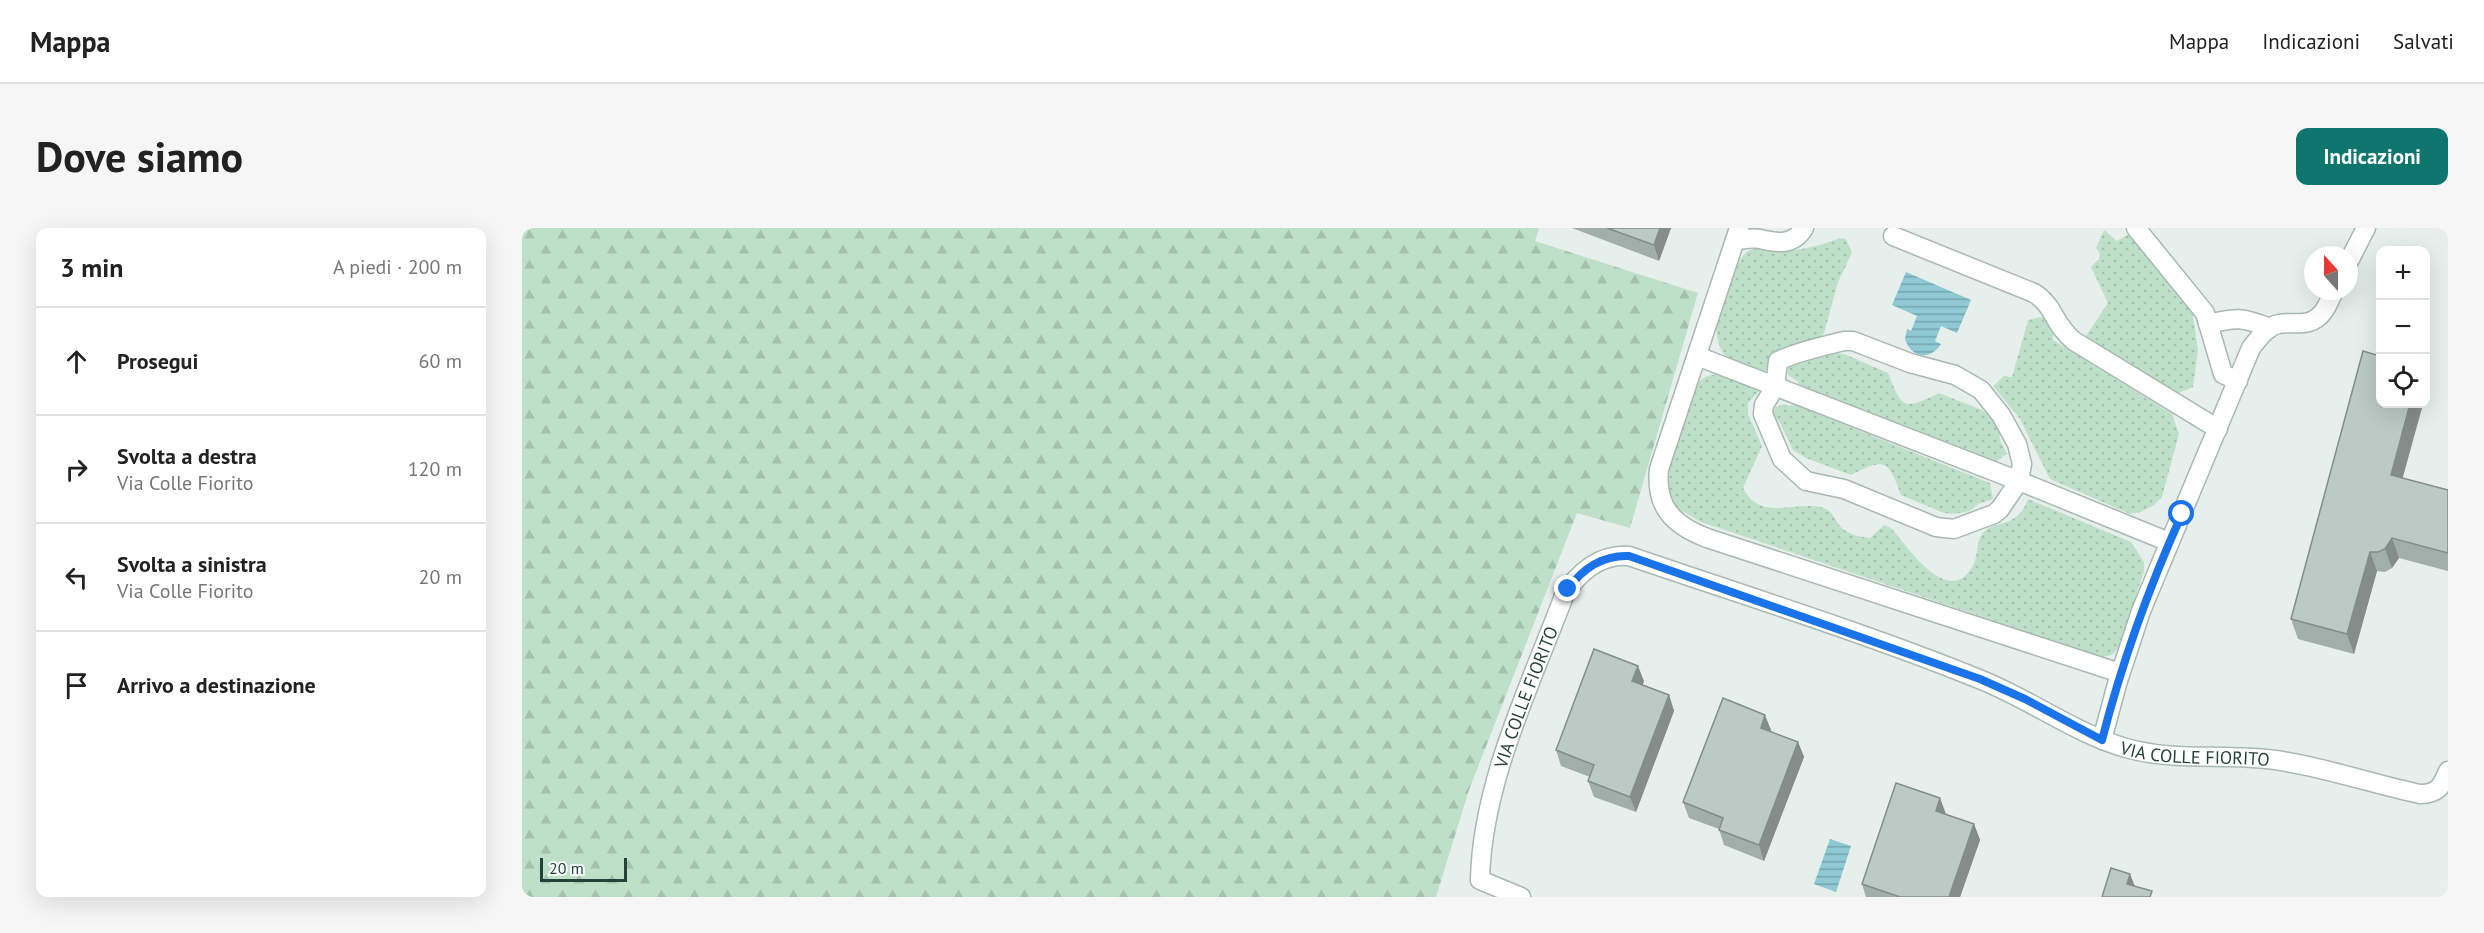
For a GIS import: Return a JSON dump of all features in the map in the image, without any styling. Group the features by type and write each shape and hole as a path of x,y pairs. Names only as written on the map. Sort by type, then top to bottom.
{"street":[{"path":"1804,228 1796,236 1781,243 1766,242 1737,234 1662,459 1658,479 1661,500 1665,509 1682,526 1707,538 2120,673"},
{"path":"2136,228 2205,313 2223,375 2238,381"},
{"path":"2357,246 2366,228"},
{"path":"1893,236 2034,293 2047,302 2057,325 2074,341 2218,429"},
{"path":"2102,740 2120,673 2141,611 2251,348 2260,335 2270,328 2279,324 2298,325 2311,321 2322,314 2329,300"},
{"path":"2208,324 2234,317 2270,328"},
{"path":"1844,341 1853,341 1910,363 1955,375 1981,390 2001,415 2017,444 2022,464 2019,481 1994,514 1954,529 1929,525 1844,489 1806,481 1782,459 1763,414 1764,405 1775,387 1778,361 1791,354 1844,341"},
{"path":"1697,356 2169,542"},
{"name":"VIA COLLE FIORITO","path":"1521,897 1479,888 1483,832 1494,784 1564,597 1573,582 1587,568 1615,556 1629,556 1955,669 2025,699 2102,740 2129,749 2184,757 2248,757 2295,763 2420,794 2435,793 2440,789 2448,771"}],"green space":[{"path":"522,228 1539,228 1535,241 1698,293 1630,528 1577,513 1469,790 1436,897 522,897"},
{"path":"2104,230 2117,241 2129,234 2192,310 2198,350 2193,387 2176,394 2086,336 2108,303 2091,267 2099,259 2100,254 2096,248"},
{"path":"1840,238 1846,239 1852,253 1838,282 1824,333 1818,340 1773,351 1765,372 1728,358 1719,343 1716,326 1721,306 1742,257 1754,249 1790,251"},
{"path":"2040,317 2048,320 2053,330 2053,340 2172,414 2179,434 2162,497 2154,505 2141,512 2130,514 2050,479 2020,419 1993,386 2004,376 2012,377 2028,320"},
{"path":"1829,352 1844,354 1888,373 1897,393 1905,403 1918,402 1939,393 1982,410 1990,416 1999,429 2000,440 2007,454 1994,463 1800,386 1788,375 1788,364"},
{"path":"1718,374 1759,391 1748,403 1748,414 1762,446 1743,488 1758,504 1777,508 1820,507 1829,511 1843,529 1863,537 1870,538 1884,525 1891,528 1928,570 1950,581 1961,579 1971,569 1982,534 1987,529 2012,520 2023,509 2028,499 2131,542 2144,562 2144,571 2119,647 2112,655 2102,657 1701,522 1680,510 1668,498 1666,492 1666,470 1669,456 1694,388 1704,378"},
{"path":"1784,404 1795,405 1990,483 1993,499 1978,504 1970,511 1944,513 1901,495 1892,474 1884,465 1871,466 1851,475 1806,458 1793,450 1780,423 1772,413 1776,407"}],"water":[{"path":"1906,272 1971,300 1957,333 1941,326 1935,341 1941,344 1932,353 1926,355 1912,350 1905,339 1907,329 1911,331 1917,316 1892,305"},
{"path":"1830,839 1851,846 1836,892 1814,884"}],"building":[{"path":"1607,228 1660,228 1654,245"},
{"path":"2363,351 2376,355 2376,408 2409,408 2391,475 2448,490 2448,553 2392,538 2385,549 2370,552 2347,634 2291,619"},
{"path":"1594,649 1638,666 1632,681 1669,695 1630,797 1588,781 1594,765 1556,750"},
{"path":"1723,698 1765,715 1761,728 1798,742 1759,845 1719,830 1723,818 1683,802"},
{"path":"1896,783 1940,798 1936,811 1974,824 1949,897 1900,897 1862,884"},
{"path":"2111,868 2130,874 2127,884 2152,891 2150,897 2102,897"}],"route":[{"path":"1568,589 1587,568 1607,558 1629,556 1996,685 2102,740 2117,684 2141,611 2182,514"}]}
